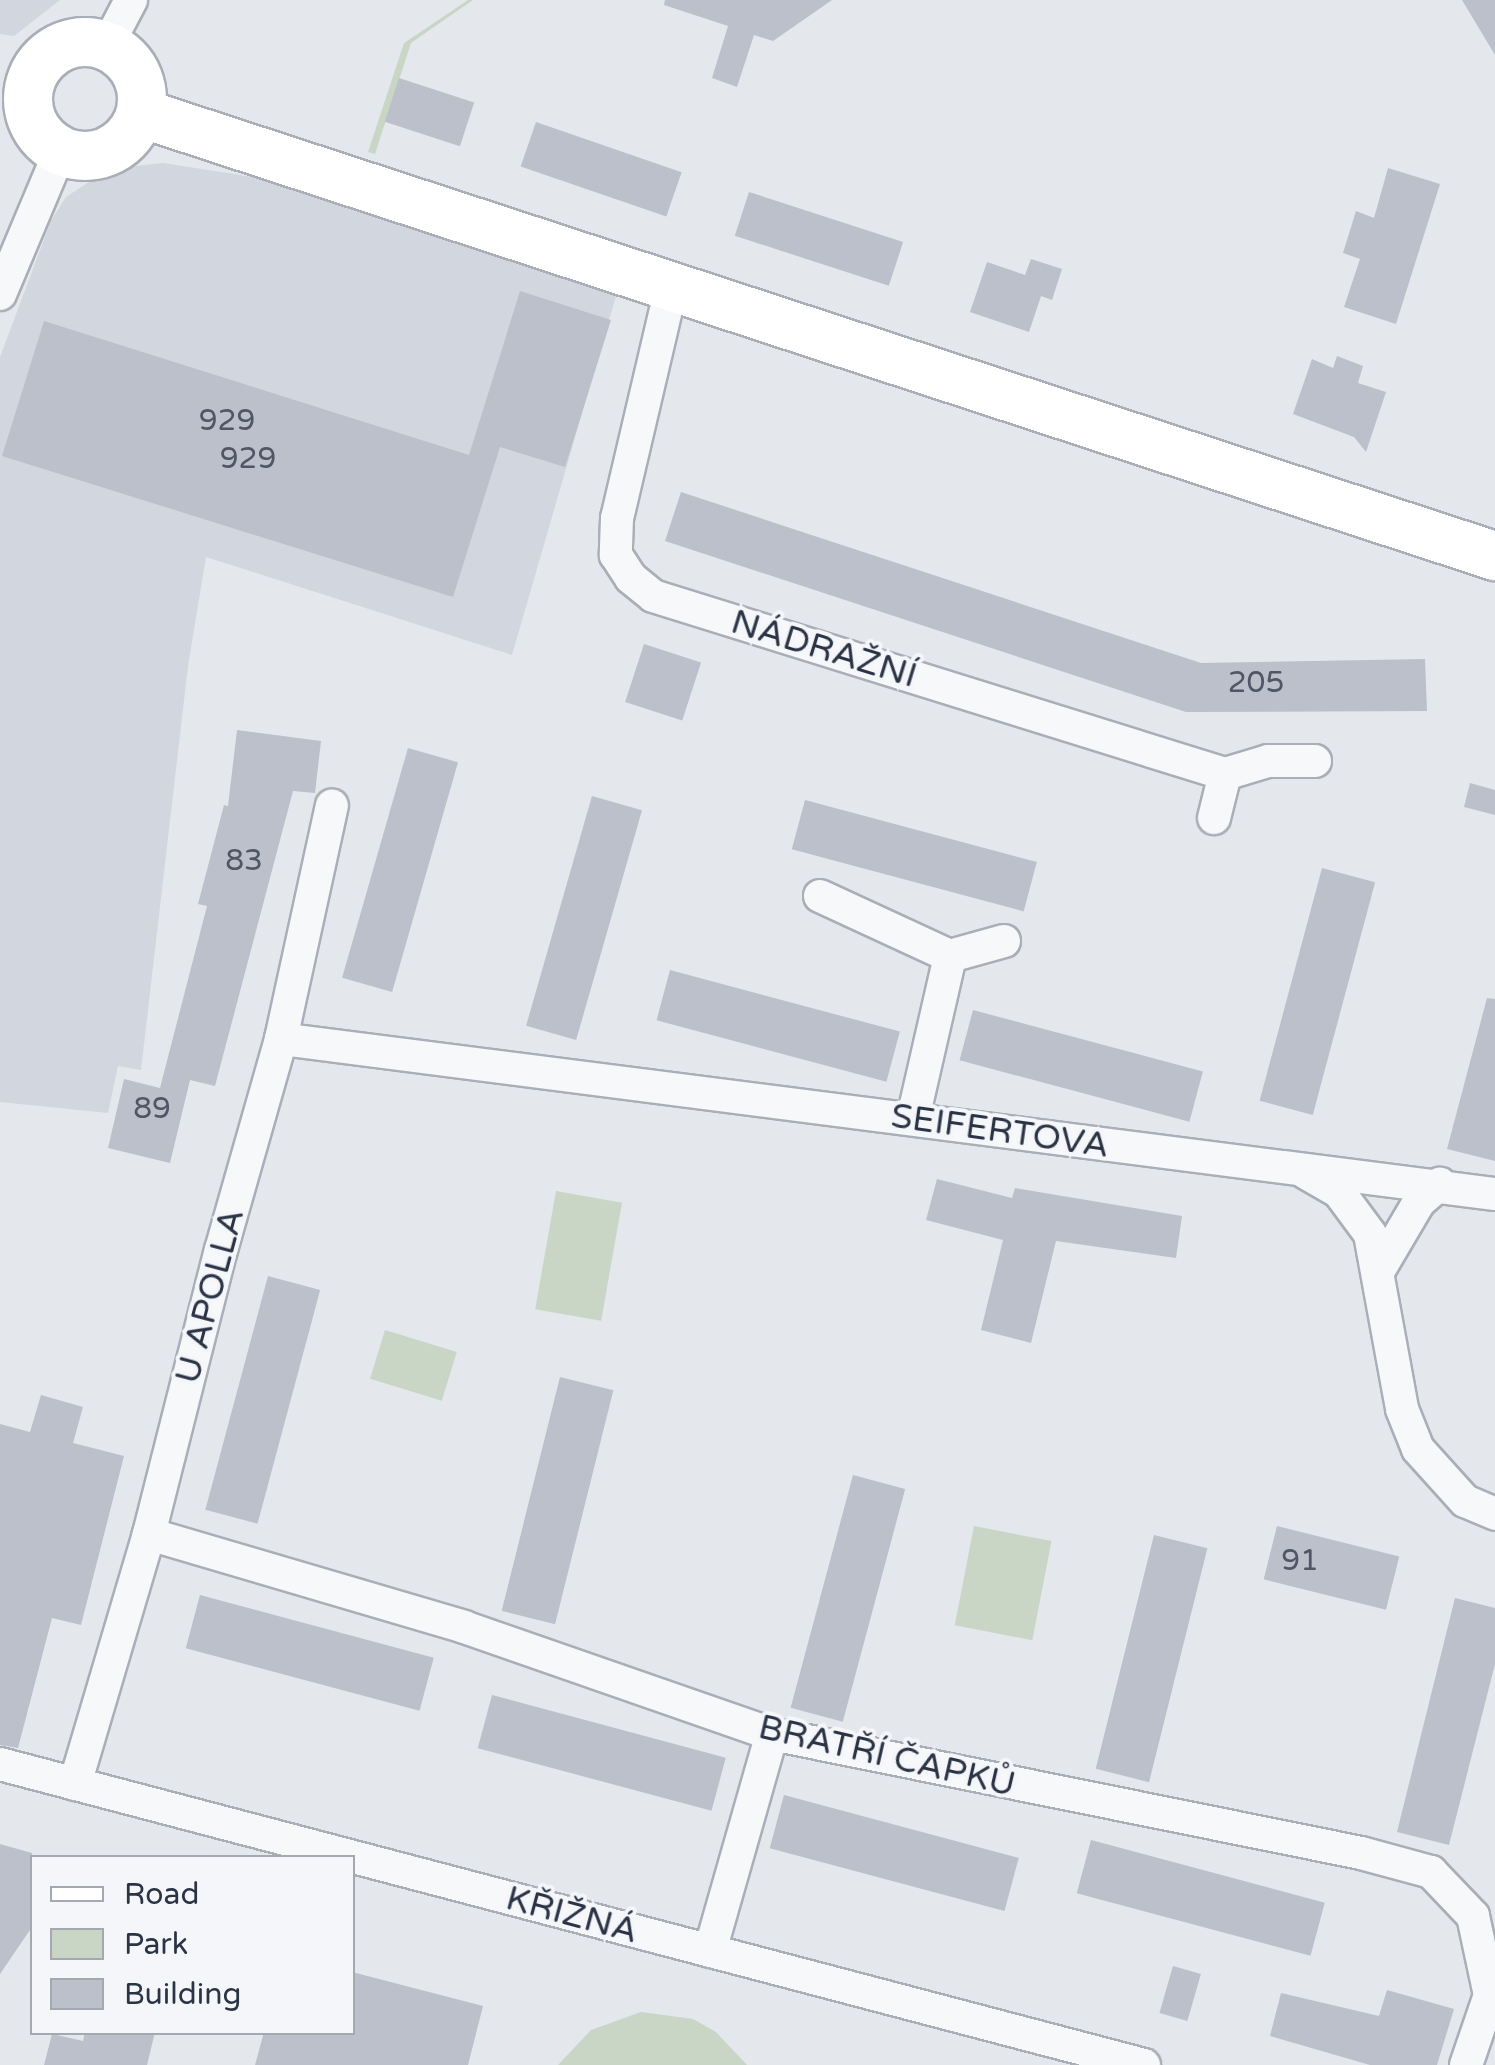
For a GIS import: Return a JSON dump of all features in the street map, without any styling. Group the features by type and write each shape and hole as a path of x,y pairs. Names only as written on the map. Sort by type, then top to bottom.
{"main road":[{"path":"71,44 107,46 124,57 136,73 142,93 141,113 132,134 115,149 82,157 60,151 45,141 31,118 17,68 71,44"},
{"path":"141,113 1495,556"}],"street":[{"path":"107,46 132,0"},
{"path":"0,294 60,151"},
{"name":"NÁDRAŽNÍ","path":"672,284 617,518 616,555 631,578 653,596 1224,774"},
{"path":"1214,818 1224,774 1268,761 1315,761"},
{"name":"U APOLLA","path":"75,1784 149,1534 221,1250 282,1039 332,805"},
{"path":"820,896 950,956 1004,941"},
{"path":"913,1118 950,956"},
{"name":"SEIFERTOVA","path":"282,1039 913,1118 1204,1159 1293,1166 1339,1192 1370,1234 1380,1270 1402,1409 1418,1449 1465,1501 1495,1514"},
{"path":"1293,1166 1495,1194"},
{"path":"1380,1270 1419,1202 1440,1184"},
{"name":"BRATŘÍ ČAPKŮ","path":"149,1534 464,1627 772,1734 1361,1852 1431,1872 1474,1916 1490,1995 1466,2065"},
{"path":"710,1951 772,1734"},
{"name":"KŘIŽNÁ","path":"0,1764 345,1855"},
{"name":"KŘIŽNÁ","path":"355,1858 1144,2065"}],"shaded area":[{"path":"0,0 60,0 14,36 0,34"},
{"path":"163,163 259,178 616,296 512,655 206,557 188,666 141,1070 118,1066 108,1113 0,1102 0,357 51,221 66,197 92,180 136,166"}],"green space":[{"path":"473,0 411,43 375,154 368,152 404,43"},
{"path":"556,1191 622,1203 601,1321 535,1309"},
{"path":"385,1330 457,1352 442,1401 370,1379"},
{"path":"974,1526 1052,1541 1032,1640 955,1625"},
{"path":"641,2012 693,2019 716,2032 747,2065 558,2065 591,2030"}],"building":[{"path":"665,0 832,0 773,41 754,35 737,87 712,78 728,26 664,5"},
{"path":"1462,0 1495,0 1495,55"},
{"path":"399,78 474,102 460,146 385,122"},
{"path":"536,122 682,172 666,217 521,166"},
{"path":"1388,168 1440,184 1396,324 1344,307 1360,259 1343,253 1356,211 1374,218"},
{"path":"749,192 903,242 889,286 735,236"},
{"path":"1031,259 1062,269 1052,300 1041,296 1029,332 970,312 987,262 1025,275"},
{"path":"520,291 611,320 565,467 500,447 453,597 2,456 44,321 469,455"},
{"path":"1337,356 1363,366 1358,383 1386,392 1366,452 1354,437 1293,414 1312,359 1333,368"},
{"path":"681,492 1201,663 1425,659 1427,711 1186,712 665,541"},
{"path":"644,644 701,663 682,721 625,702"},
{"path":"237,730 321,741 315,793 293,791 215,1086 190,1080 170,1163 108,1148 124,1079 160,1088 207,906 198,904 224,805 228,806"},
{"path":"408,748 458,762 392,992 342,978"},
{"path":"1470,783 1495,790 1495,815 1464,807"},
{"path":"592,796 642,810 576,1040 526,1026"},
{"path":"805,800 1037,862 1024,911 792,849"},
{"path":"1322,868 1375,882 1313,1115 1260,1101"},
{"path":"670,970 900,1032 886,1082 657,1020"},
{"path":"1487,998 1495,999 1495,1161 1447,1149"},
{"path":"973,1010 1203,1072 1189,1122 960,1060"},
{"path":"937,1179 1012,1198 1015,1188 1182,1216 1176,1258 1056,1241 1031,1343 981,1330 1003,1240 926,1220"},
{"path":"268,1276 320,1290 258,1524 205,1510"},
{"path":"560,1377 613,1390 555,1624 502,1611"},
{"path":"41,1395 83,1407 73,1443 124,1456 81,1625 52,1618 18,1748 0,1745 0,1424 30,1432"},
{"path":"853,1475 905,1489 843,1722 791,1708"},
{"path":"1277,1526 1399,1556 1386,1610 1264,1579"},
{"path":"1154,1535 1207,1548 1149,1782 1096,1769"},
{"path":"200,1595 434,1658 420,1711 186,1648"},
{"path":"1455,1598 1495,1608 1495,1664 1449,1845 1397,1832"},
{"path":"492,1695 726,1758 712,1811 478,1748"},
{"path":"784,1795 1019,1858 1004,1911 770,1848"},
{"path":"1091,1840 1325,1903 1311,1956 1077,1893"},
{"path":"0,1844 32,1855 30,1930 0,1974"},
{"path":"1173,1966 1201,1974 1187,2021 1159,2013"},
{"path":"355,1973 483,2006 468,2065 255,2065 263,2035 355,2035"},
{"path":"1387,1990 1454,2009 1437,2065 1370,2065 1270,2036 1281,1993 1379,2016"},
{"path":"52,2035 83,2041 84,2035 154,2035 147,2065 44,2065"}]}
